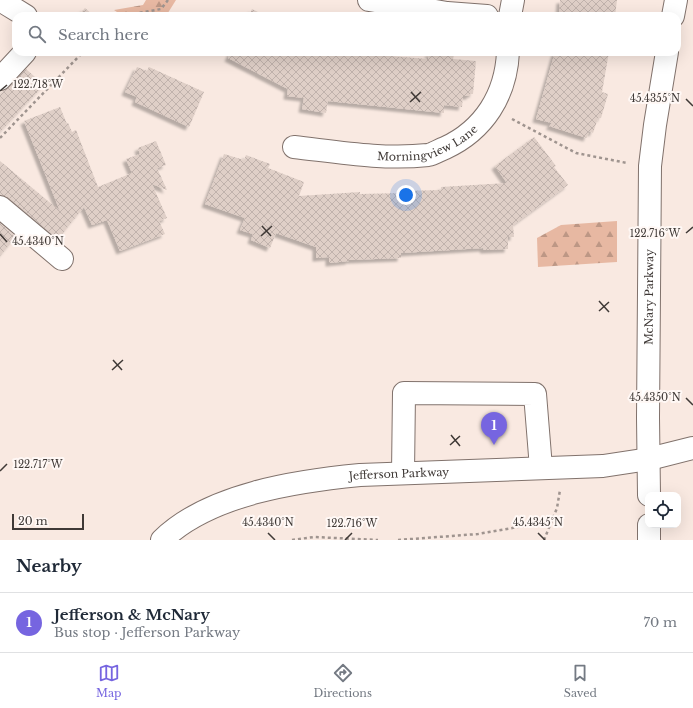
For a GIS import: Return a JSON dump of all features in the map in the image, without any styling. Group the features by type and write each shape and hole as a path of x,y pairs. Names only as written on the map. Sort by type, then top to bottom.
{"street":[{"path":"0,0 20,12"},
{"path":"369,0 441,12"},
{"path":"511,12 513,0"},
{"path":"674,12 676,0"},
{"path":"0,79 21,56"},
{"name":"Morningview Lane","path":"294,147 382,157 430,155 459,142 477,128 492,109 501,90 508,63 508,56"},
{"name":"McNary Parkway","path":"649,492 648,418 650,166 666,56"},
{"path":"0,208 62,259"},
{"path":"403,473 404,393 535,394 550,468"},
{"name":"Jefferson Parkway","path":"162,540 174,529 201,513 232,500 288,484 324,478 360,475 603,466 649,459 693,448"},
{"path":"649,528 649,540"}],"path":[{"path":"144,12 160,9 168,0"},
{"path":"0,138 78,56"},
{"path":"492,109 576,153 650,166"},
{"path":"544,540 557,508 560,493 550,468"},
{"path":"398,540 478,534 552,521"},
{"path":"292,540 314,537 378,540"}],"green space":[{"path":"146,0 176,0 168,12 117,12 114,10 143,5"},
{"path":"617,221 617,262 538,267 537,238 561,225"}],"building":[{"path":"560,0 617,0 616,12 559,12"},
{"path":"85,8 90,12 82,12"},
{"path":"252,9 258,12 251,12"},
{"path":"229,56 390,56 428,59 428,56 454,56 453,59 476,61 473,94 470,94 470,96 463,96 462,107 444,105 444,113 328,101 326,113 302,109 304,98 287,96 288,89 228,58"},
{"path":"554,56 608,56 602,92 608,94 601,118 598,118 593,133 589,131 587,138 549,126 552,123 536,119"},
{"path":"137,67 147,71 149,67 204,92 189,127 135,102 137,97 125,92"},
{"path":"26,69 44,85 0,132 0,95"},
{"path":"60,107 72,132 76,130 98,187 132,173 126,159 140,154 138,148 156,141 166,165 157,168 167,190 152,184 167,218 159,221 165,234 120,251 107,220 92,225 84,207 58,239 8,197 0,195 0,161 60,211 24,121"},
{"path":"534,137 568,185 513,225 514,237 508,237 508,249 484,250 483,248 401,253 401,258 349,260 329,263 329,257 316,258 316,247 276,233 270,248 251,240 253,234 240,230 245,218 205,204 224,154 244,160 246,155 270,164 268,168 304,182 299,196 360,192 360,194 403,193 403,191 441,190 441,187 507,183 495,166"},
{"path":"0,223 16,237 0,256"}],"place":[{"name":"Jefferson & McNary","path":"494,445"}]}
